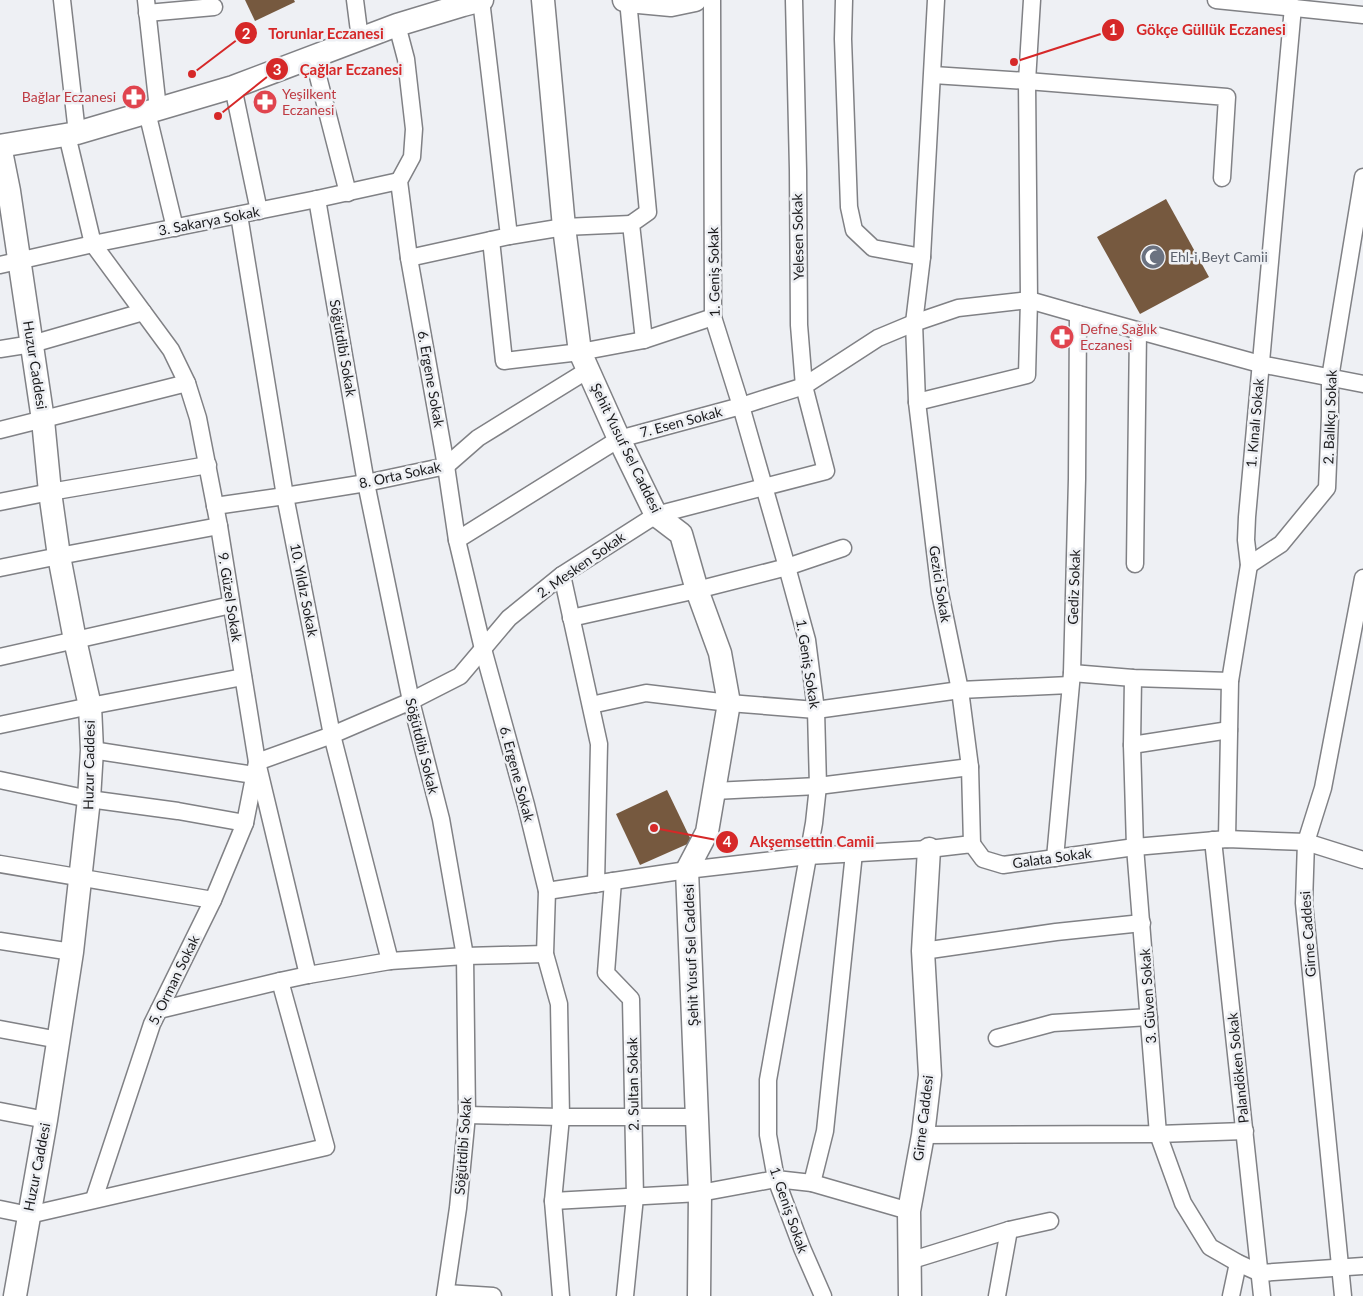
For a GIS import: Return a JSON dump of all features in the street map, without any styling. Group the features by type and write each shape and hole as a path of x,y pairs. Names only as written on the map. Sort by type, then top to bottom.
{"main road":[{"name":"Şehit Yusuf Sel Caddesi","path":"543,0 564,227 584,361 619,439 656,514 681,534 697,590 720,653 729,703 707,832 687,870 700,1194 699,1296"},
{"path":"626,0 671,4 695,0"},
{"path":"0,146 72,134 232,87 360,39 472,1"},
{"name":"Huzur Caddesi","path":"0,146 10,263 32,344 59,556 90,706 92,750 81,878 59,1040 29,1214 10,1291"},
{"name":"Girne Caddesi","path":"910,1296 908,1211 923,1135 930,1075 923,951 929,849"}],"street":[{"path":"62,0 72,134 93,244"},
{"path":"355,0 360,39"},
{"path":"409,258 509,236 564,227 630,224 648,212 626,0"},
{"name":"1. Geniş Sokak","path":"712,0 714,317 807,640 816,710 818,786 814,823 768,1080 768,1135 776,1179 802,1248 823,1296"},
{"name":"Yelesen Sokak","path":"794,0 799,325 804,386 826,471"},
{"path":"844,0 843,38 849,207 854,230 873,248 922,257"},
{"name":"Gezici Sokak","path":"936,0 922,257 914,323 917,402 940,593 960,690 970,767 972,844"},
{"path":"917,402 1027,375 1029,300 1027,81 1032,0"},
{"path":"1216,0 1268,2 1293,7 1363,15"},
{"path":"472,1 509,236"},
{"path":"175,228 153,110 146,7 214,7"},
{"name":"1. Kınalı Sokak","path":"1220,839 1229,730 1230,681 1249,566 1246,540 1247,517 1293,7"},
{"path":"397,26 406,59 414,129 412,158 399,182"},
{"path":"313,57 348,192"},
{"path":"933,75 1226,97 1222,178"},
{"path":"232,87 259,211"},
{"name":"2. Balıkçı Sokak","path":"1249,566 1281,544 1327,488 1330,378 1363,177"},
{"name":"3. Sakarya Sokak","path":"10,263 93,244 399,182"},
{"name":"6. Ergene Sokak","path":"399,182 409,258 446,466 457,540 483,649 526,805 547,890 546,954 559,1004 562,1117 553,1201 561,1296"},
{"name":"Söğütdibi Sokak","path":"318,199 366,483 410,701 441,819 464,956 467,1115 458,1208 445,1294"},
{"name":"10. Yıldız Sokak","path":"239,215 286,496 332,735 390,961"},
{"path":"630,224 644,340"},
{"path":"491,240 504,361 584,361 714,317"},
{"name":"9. Güzel Sokak","path":"93,244 171,350 187,383 198,418 219,526 243,677 255,768 308,975"},
{"path":"1029,300 1260,364 1363,384"},
{"name":"7. Esen Sokak","path":"457,540 619,439 741,406 804,386 878,338 958,308 1029,300"},
{"path":"0,349 32,344 143,312"},
{"name":"Gediz Sokak","path":"1055,858 1071,679 1077,479 1078,314"},
{"path":"1136,564 1138,331"},
{"name":"8. Orta Sokak","path":"215,506 366,483 446,466 478,438 584,361"},
{"path":"0,430 187,383"},
{"path":"0,502 208,465"},
{"name":"2. Mesken Sokak","path":"255,768 410,701 460,676 510,618 562,575 656,514 826,471"},
{"path":"0,568 219,526"},
{"path":"571,618 697,590 787,567 843,548"},
{"path":"562,575 600,744 596,884"},
{"name":"Girne Caddesi","path":"1343,1296 1304,904 1306,842 1323,788 1363,578"},
{"path":"0,657 231,605"},
{"path":"0,725 243,677"},
{"path":"591,705 646,693 729,703 816,710 960,690 1071,679 1133,678 1230,681"},
{"name":"3. Güven Sokak","path":"1133,678 1132,745 1136,847 1158,1134 1183,1202 1210,1247 1260,1273"},
{"path":"1132,745 1229,730"},
{"path":"92,750 255,768"},
{"path":"714,791 818,786 970,767"},
{"name":"5. Orman Sokak","path":"94,1199 152,1024 213,900 245,823 255,768"},
{"path":"0,780 89,799 178,811 245,823"},
{"name":"Galata Sokak","path":"972,844 983,859 1003,865 1136,847 1220,839 1306,842 1363,860"},
{"name":"Palandöken Sokak","path":"1220,839 1245,1131 1262,1296"},
{"path":"547,890 687,870 808,856 929,849 972,844"},
{"path":"812,1183 825,1131 854,853"},
{"path":"0,864 213,900"},
{"name":"2. Sultan Sokak","path":"613,881 606,973 631,1000 635,1197 625,1296"},
{"path":"923,951 1056,932 1142,923"},
{"path":"0,941 72,952"},
{"path":"158,1010 308,975 390,961 464,956 546,954"},
{"path":"0,1209 29,1214 326,1146 280,981"},
{"path":"997,1038 1053,1023 1150,1017"},
{"path":"0,1029 59,1040"},
{"path":"0,1112 46,1120"},
{"path":"467,1115 697,1117"},
{"path":"923,1135 1158,1134 1245,1131"},
{"path":"553,1201 700,1194 776,1179 812,1183 908,1211"},
{"path":"909,1261 1009,1230 1050,1221"},
{"path":"997,1296 1009,1230"},
{"path":"1230,1296 1238,1263"},
{"path":"1260,1273 1363,1266"},
{"path":"445,1294 493,1296"}],"building":[{"path":"245,0 294,0 295,2 255,21"},
{"name":"Ehl-i Beyt Camii","path":"1166,199 1209,277 1140,314 1097,237"},
{"path":"667,790 692,842 640,865 616,814"}],"place":[{"name":"Gökçe Güllük Eczanesi","path":"1014,62"},
{"name":"Torunlar Eczanesi","path":"192,74"},
{"name":"Bağlar Eczanesi","path":"134,97"},
{"name":"Yeşilkent Eczanesi","path":"265,102"},
{"name":"Çağlar Eczanesi","path":"218,116"},
{"name":"Ehl-i Beyt Camii","path":"1153,257"},
{"name":"Defne Sağlık Eczanesi","path":"1062,337"},
{"name":"Akşemsettin Camii","path":"654,828"}]}
